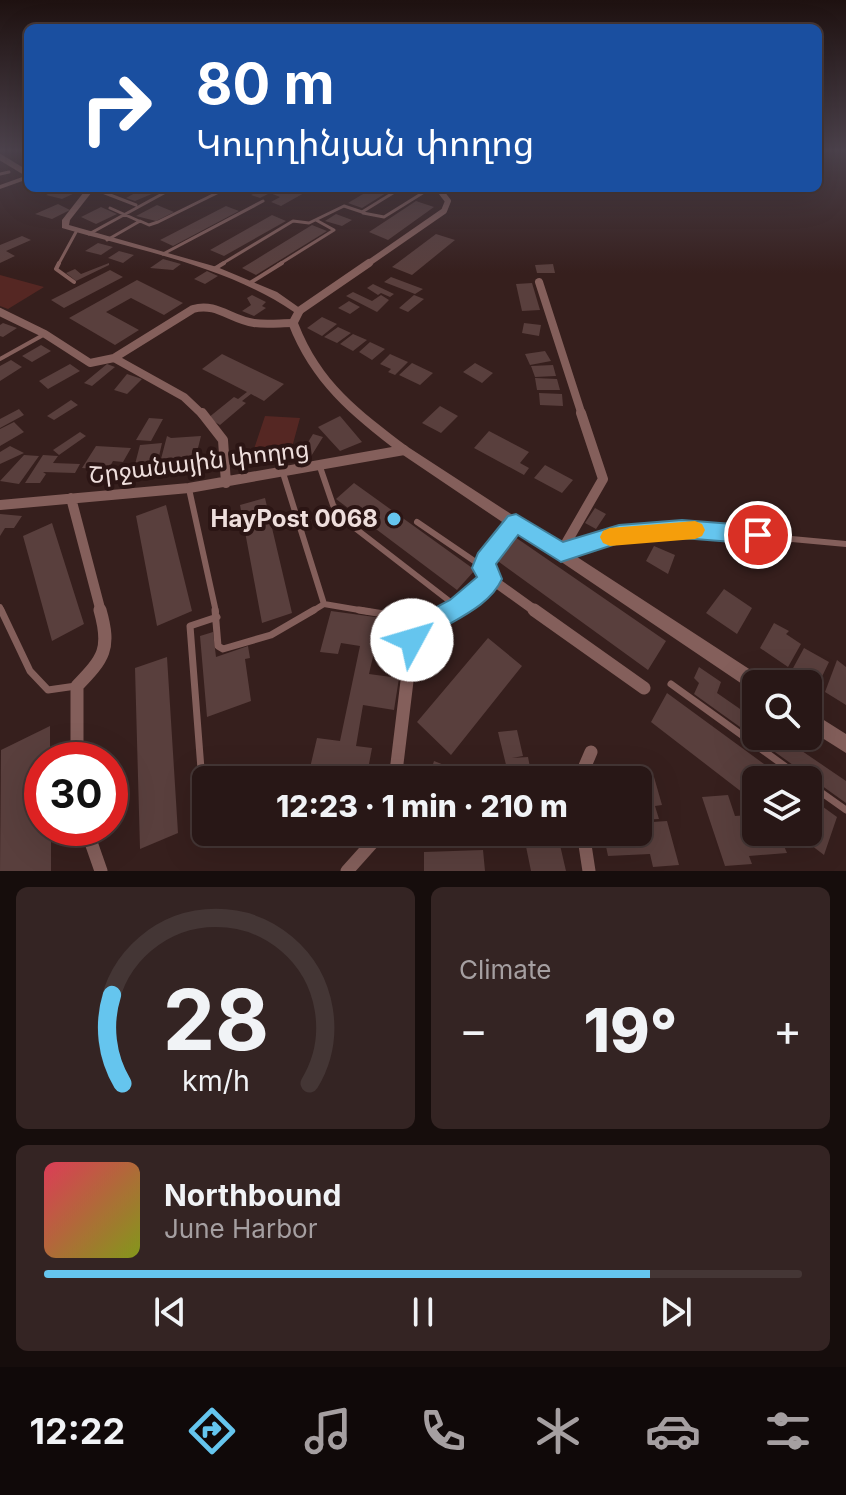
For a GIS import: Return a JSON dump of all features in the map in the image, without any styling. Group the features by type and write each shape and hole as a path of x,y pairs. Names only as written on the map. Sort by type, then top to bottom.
{"street":[{"path":"89,192 66,220 65,226 76,232 214,269 250,283 296,317 326,385 351,410 404,450 742,674"},
{"path":"0,312 45,334 90,363 114,358 193,309 203,306 253,323 296,317 444,211 448,201 441,192"},
{"path":"539,282 603,479 561,552"},
{"path":"114,358 184,397 202,413 223,440 226,483"},
{"name":"Շրջանային փողոց","path":"2,503 189,488 404,450"},
{"path":"71,498 106,631 101,661 77,686 77,742"},
{"path":"397,766 412,640 419,629 430,621 458,608 487,573 486,559 516,522"},
{"path":"487,573 644,688"},
{"path":"822,728 846,744"},
{"path":"585,766 591,752"},
{"path":"92,846 101,871"},
{"path":"347,871 369,846"},
{"path":"585,846 589,871"}],"lane":[{"path":"88,234 165,192"},
{"path":"110,208 149,225 219,192"},
{"path":"362,212 394,192"},
{"path":"214,269 293,221 309,223 344,206 384,217 422,192"},
{"path":"105,193 137,205"},
{"path":"163,254 263,201"},
{"path":"250,283 334,230 316,220"},
{"path":"107,240 140,221"},
{"path":"74,282 56,269 76,232"},
{"path":"0,359 45,334"},
{"path":"320,467 333,505 342,518 458,608"},
{"path":"283,473 324,604"},
{"path":"189,488 217,617 218,646 227,649 271,635 324,604 430,621"},
{"path":"417,522 487,573"},
{"path":"561,552 619,534 682,529 846,544"},
{"path":"0,607 30,671 48,690 77,686"},
{"path":"201,766 190,626 217,617"},
{"path":"671,684 785,766"},
{"path":"822,793 846,810"}],"shaded area":[{"path":"0,275 44,287 8,309 0,306"},
{"path":"265,416 300,418 291,451 254,449"}],"building":[{"path":"52,192 77,192 62,199 46,195"},
{"path":"137,192 156,192 135,201 126,198"},
{"path":"257,192 306,192 281,206 271,202 280,197 270,193 260,198 251,195"},
{"path":"366,192 388,192 362,208 348,203"},
{"path":"416,201 434,207 388,240 369,232"},
{"path":"58,204 70,210 52,219 35,214"},
{"path":"157,205 174,212 156,221 136,216"},
{"path":"226,206 239,211 173,246 160,240"},
{"path":"101,207 117,214 96,224 81,217"},
{"path":"336,214 352,220 342,226 325,221"},
{"path":"272,215 286,221 224,256 210,250"},
{"path":"312,225 327,231 256,275 242,268"},
{"path":"436,234 455,240 412,275 392,267"},
{"path":"22,236 31,240 6,251 15,256 0,263 0,245"},
{"path":"98,243 113,247 101,255 85,251"},
{"path":"119,251 134,255 123,263 108,258"},
{"path":"163,259 181,264 173,270 150,268"},
{"path":"109,263 76,281 66,273 75,269 81,274"},
{"path":"553,264 555,273 537,273 535,265"},
{"path":"110,270 123,277 64,308 51,300"},
{"path":"207,271 218,276 205,284 194,279"},
{"path":"391,277 423,289 415,294 384,282"},
{"path":"137,280 183,303 164,315 131,298 106,312 139,330 115,345 69,318"},
{"path":"532,283 540,310 522,311 516,284"},
{"path":"373,284 394,294 390,297 381,293 378,295 367,288"},
{"path":"353,292 372,301 381,295 389,300 377,312 346,296"},
{"path":"252,295 266,302 262,306 266,308 254,316 242,311 251,305 247,298"},
{"path":"414,295 424,299 408,312 399,308"},
{"path":"349,301 360,307 350,314 338,308"},
{"path":"322,317 337,324 322,336 307,328"},
{"path":"3,323 17,328 0,336 0,325"},
{"path":"524,323 541,325 539,336 522,333"},
{"path":"338,327 351,333 337,343 324,337"},
{"path":"353,334 367,340 353,351 340,344"},
{"path":"370,342 385,349 372,360 359,352"},
{"path":"41,345 51,351 32,362 22,356"},
{"path":"545,351 551,361 530,365 525,354"},
{"path":"222,354 284,384 264,401 251,394 242,401 246,403 220,425 208,418 234,397 238,399 247,392 202,369"},
{"path":"390,354 408,362 395,375 388,372 391,369 380,364"},
{"path":"11,360 22,367 0,381 0,366"},
{"path":"412,363 433,373 420,385 399,375"},
{"path":"475,363 493,373 482,383 463,372"},
{"path":"70,364 80,371 48,389 39,381"},
{"path":"107,364 115,367 92,386 84,383"},
{"path":"553,365 556,376 535,377 531,366"},
{"path":"127,374 142,379 127,394 114,390"},
{"path":"535,378 557,379 560,390 537,390"},
{"path":"539,393 562,394 563,406 540,405"},
{"path":"71,400 78,405 54,420 47,416"},
{"path":"440,406 458,416 441,433 422,423"},
{"path":"19,409 24,415 0,428 0,419"},
{"path":"340,416 362,442 340,451 318,427"},
{"path":"149,418 163,419 151,441 136,440"},
{"path":"14,422 24,432 0,446 0,429"},
{"path":"489,431 529,452 520,463 529,468 524,475 474,448"},
{"path":"80,432 86,436 59,455 53,450"},
{"path":"313,434 323,437 310,458 296,462"},
{"path":"167,436 201,436 198,448 193,448 191,457 161,459"},
{"path":"162,443 155,474 132,476 140,445"},
{"path":"10,446 24,453 0,464 0,452"},
{"path":"96,446 131,448 123,462 113,461 108,470 82,468"},
{"path":"24,455 39,456 19,484 0,481"},
{"path":"43,455 58,456 53,463 80,464 75,473 43,472 46,474 40,483 25,483"},
{"path":"545,465 573,480 562,493 534,478"},
{"path":"354,483 475,570 457,590 336,499"},
{"path":"265,498 292,613 262,623 240,505"},
{"path":"166,505 192,611 157,626 136,516"},
{"path":"595,508 606,514 596,529 585,523"},
{"path":"0,514 22,516 14,528 5,528 0,536"},
{"path":"52,523 84,624 52,641 23,536"},
{"path":"515,537 666,641 648,670 495,559"},
{"path":"654,546 675,555 668,574 646,561"},
{"path":"724,589 752,608 737,634 706,613"},
{"path":"331,611 397,620 391,650 375,648 369,674 399,678 394,710 363,705 356,746 372,748 369,766 310,766 317,738 340,741 360,646 341,643 338,654 320,652"},
{"path":"774,623 789,631 786,634 801,644 788,667 760,648"},
{"path":"213,632 216,657 248,646 250,658 245,659 251,701 207,717 200,636"},
{"path":"488,638 522,666 451,755 417,722"},
{"path":"804,648 829,662 822,677 822,670 792,670"},
{"path":"167,657 178,833 140,849 135,668"},
{"path":"837,660 846,667 846,705 825,692"},
{"path":"699,667 721,682 717,693 742,710 742,728 694,694 699,683 694,678"},
{"path":"667,693 767,766 742,766 742,792 651,722"},
{"path":"50,726 50,742 24,742 24,846 51,846 51,871 0,871 1,750"},
{"path":"517,730 523,756 512,758 528,757 530,766 506,766 498,732"},
{"path":"772,750 801,750 846,781 846,803 822,786 822,766 794,766"},
{"path":"652,777 662,805 655,806 659,819 652,819"},
{"path":"728,795 735,816 742,816 742,846 784,846 787,853 749,856 752,864 725,866 702,797"},
{"path":"822,806 837,817 824,855 812,846 822,846"},
{"path":"667,821 679,865 653,867 650,854 608,856 606,846 652,846 652,822"},
{"path":"526,846 560,846 566,871 531,871"},
{"path":"483,850 485,871 424,871 424,852"}],"slow traffic":[{"path":"610,537 695,530"}],"place":[{"name":"HayPost 0068","path":"394,519"}],"route":[{"path":"412,640 419,629 458,608 491,579 483,568 486,559 516,522 561,552 619,534 682,529 758,535"}]}
